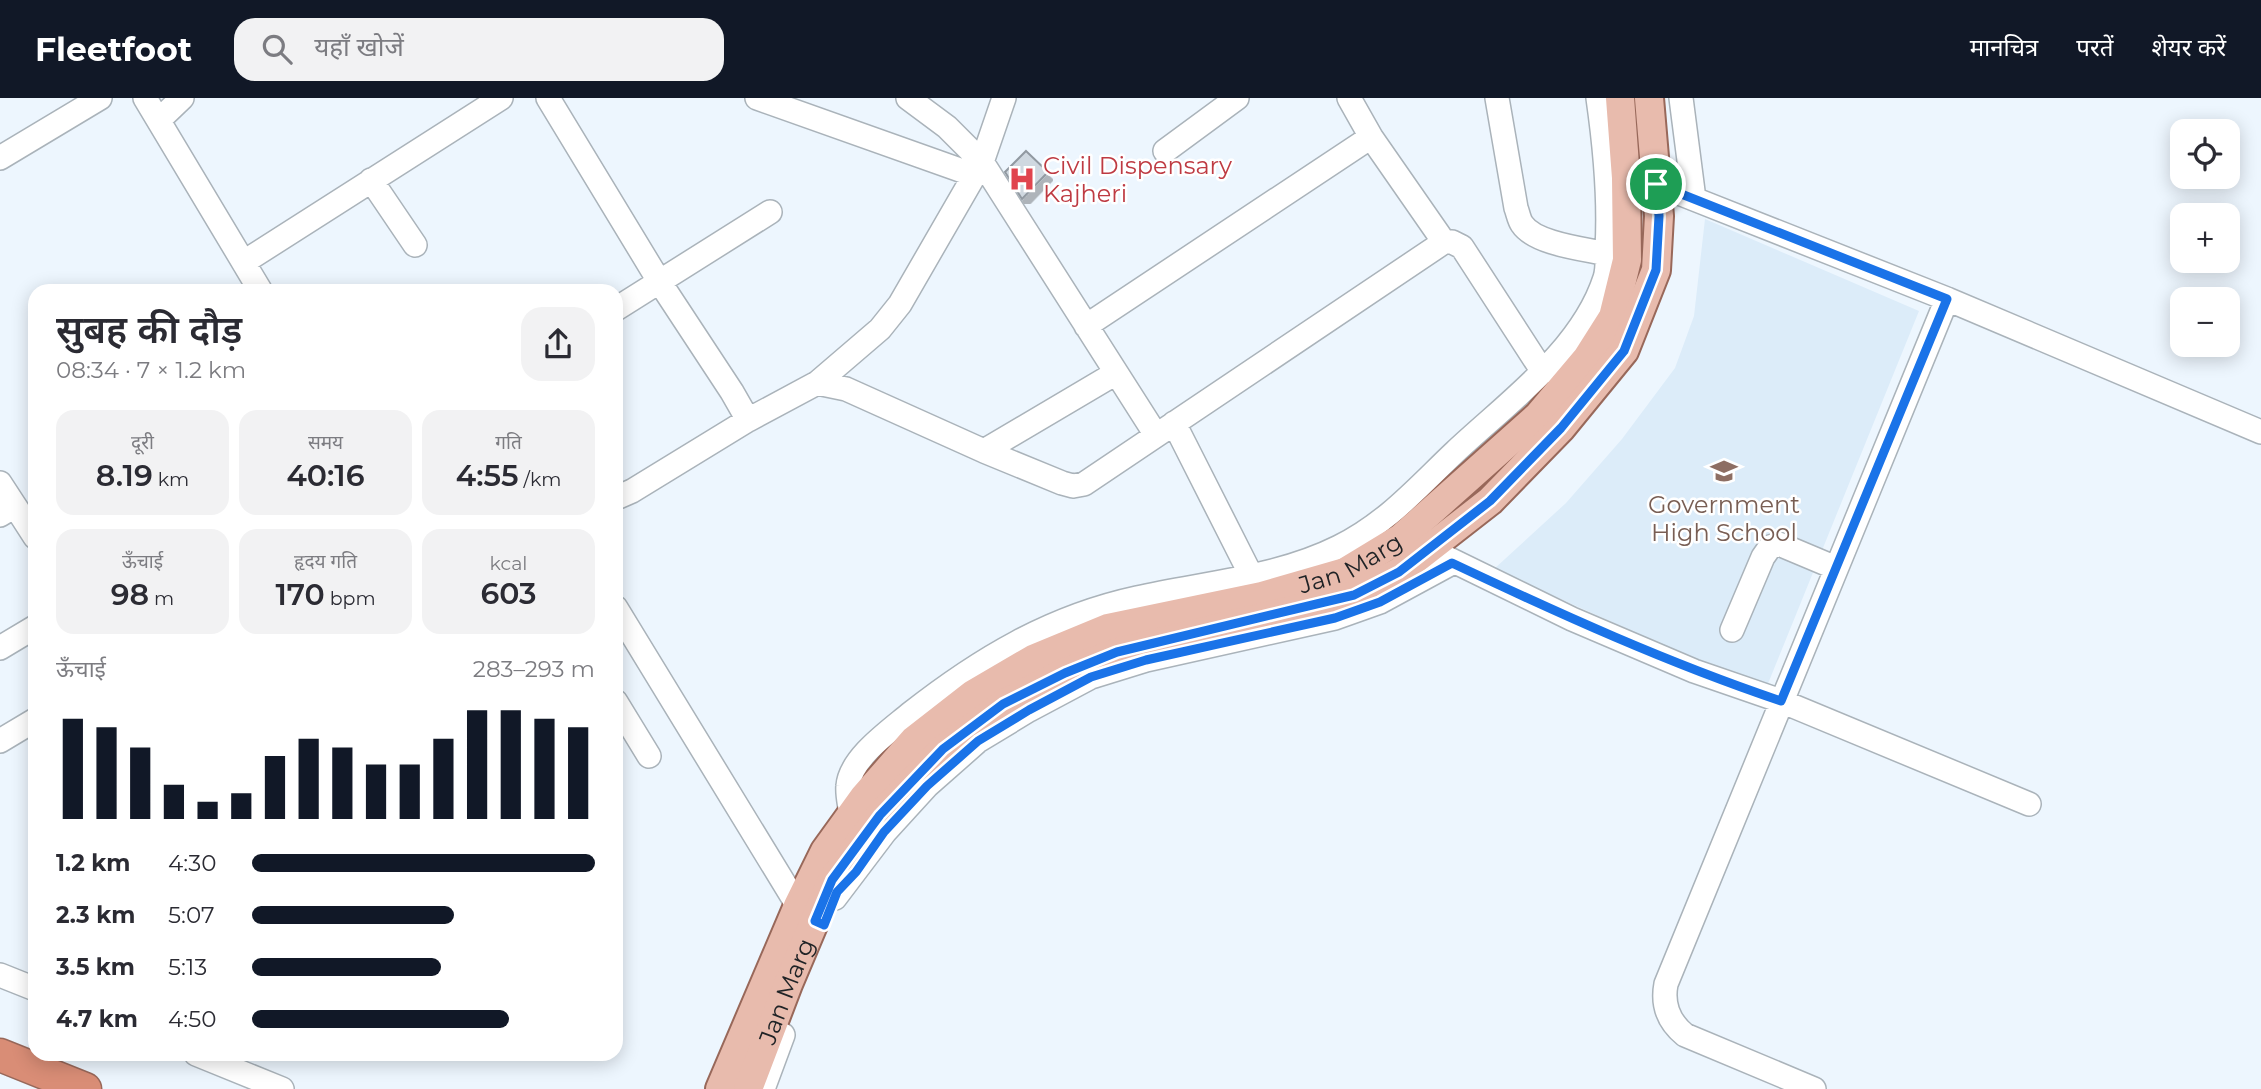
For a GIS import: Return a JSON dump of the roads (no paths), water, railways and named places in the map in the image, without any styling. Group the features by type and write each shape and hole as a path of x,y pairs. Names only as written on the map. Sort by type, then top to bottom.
{"highway":[{"path":"0,1055 85,1089"}],"main road":[{"name":"Jan Marg","path":"748,1089 812,917 825,851 864,797 914,740 972,694 1033,659 1108,628 1257,586 1345,572 1401,538 1538,416 1587,358 1613,317 1627,260 1626,177 1620,98"},
{"name":"Jan Marg","path":"720,1089 832,880 880,815 943,749 1003,704 1065,673 1117,652 1354,595 1399,572 1442,556 1561,428 1624,351 1656,270 1659,216 1648,98"}],"street":[{"path":"0,158 100,98"},
{"path":"145,98 257,284"},
{"path":"159,120 182,98"},
{"path":"244,262 501,98"},
{"path":"548,98 659,282 748,420"},
{"path":"757,98 978,169"},
{"path":"908,98 947,127 1116,373 1165,429 1257,586 1294,565 1368,531 1404,503 1559,355 1588,313 1606,276 1608,229 1598,98"},
{"path":"623,495 748,420 817,383 880,329 900,304 978,169 1004,98"},
{"path":"1165,151 1237,98"},
{"path":"1349,98 1371,136 1444,242"},
{"path":"1497,98 1516,208 1522,225 1536,236 1607,254"},
{"path":"1681,98 1694,199"},
{"path":"1086,326 1371,136"},
{"path":"370,180 415,245"},
{"path":"1656,184 1947,299 2261,432"},
{"path":"623,305 770,212"},
{"path":"817,383 846,389 984,451 1073,486 1084,484 1444,242 1452,242 1462,247 1543,372"},
{"path":"1814,1089 1685,1035 1675,1027 1664,999 1666,984 1947,299"},
{"path":"984,451 1116,373"},
{"path":"0,483 8,510 28,530"},
{"path":"1732,630 1763,557 1770,547 1779,544 1836,568"},
{"path":"1442,556 1585,625 1694,671 1781,701 2029,804"},
{"path":"623,619 812,917 763,1089"},
{"path":"0,648 28,631"},
{"path":"623,713 649,756"},
{"path":"0,741 28,724"},
{"path":"0,975 28,986"},
{"path":"213,1061 282,1089"}],"place":[{"name":"Civil Dispensary Kajheri","path":"1022,179"},
{"name":"Government High School","path":"1724,471"}]}
